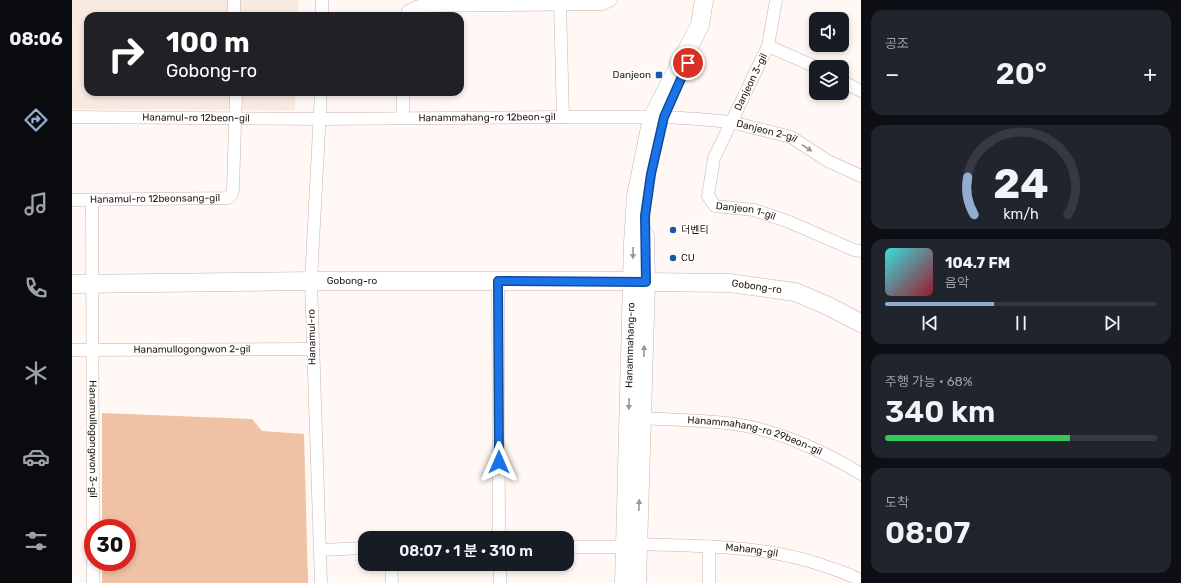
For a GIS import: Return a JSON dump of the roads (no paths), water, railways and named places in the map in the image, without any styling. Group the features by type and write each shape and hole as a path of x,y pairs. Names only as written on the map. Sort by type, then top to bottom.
{"street":[{"path":"234,0 234,12"},
{"path":"322,0 322,12"},
{"path":"408,12 419,6 603,4 611,0"},
{"name":"Hanammahang-ro","path":"624,583 631,546 642,418 640,282 636,196 658,118 700,26 704,0"},
{"name":"Hanammahang-ro","path":"658,118 711,16 716,0"},
{"path":"768,46 776,0"},
{"path":"560,5 563,117"},
{"name":"Danjeon 3-gil","path":"731,122 768,46 809,65"},
{"path":"849,84 861,90"},
{"path":"236,96 236,118"},
{"name":"Hanamul-ro","path":"321,96 321,119 311,281 312,349 321,550 321,583"},
{"path":"403,96 403,118"},
{"name":"Hanammahang-ro 12beon-gil","path":"321,119 563,117 658,118"},
{"name":"Hanamul-ro 12beon-gil","path":"72,118 321,119"},
{"name":"Hanamul-ro 12beonsang-gil","path":"72,200 92,201 228,198 232,194 233,188 236,118"},
{"name":"Danjeon 2-gil","path":"658,118 731,122 791,137 828,161 861,176"},
{"name":"Danjeon 1-gil","path":"731,122 714,158 708,196 715,206 754,210 787,221 854,250 861,250"},
{"name":"Hanamullogongwon 3-gil","path":"92,201 94,284 93,519"},
{"name":"Gobong-ro","path":"72,284 311,281 729,283 795,292 826,304 861,323"},
{"path":"498,281 499,531"},
{"name":"Hanammahang-ro","path":"637,583 631,546 640,282"},
{"name":"Hanamullogongwon 2-gil","path":"72,350 312,349"},
{"name":"Hanammahang-ro 29beon-gil","path":"642,418 735,424 784,436 841,462 861,474"},
{"path":"709,546 709,583"},
{"name":"Mahang-gil","path":"574,547 709,546 768,551 800,558 858,575"},
{"path":"321,550 358,548"},
{"path":"93,571 93,583"},
{"path":"391,571 392,583"},
{"path":"500,571 500,583"}],"place":[{"name":"Danjeon","path":"659,75"},
{"name":"더벤티","path":"673,230"},
{"name":"CU","path":"673,258"}]}
